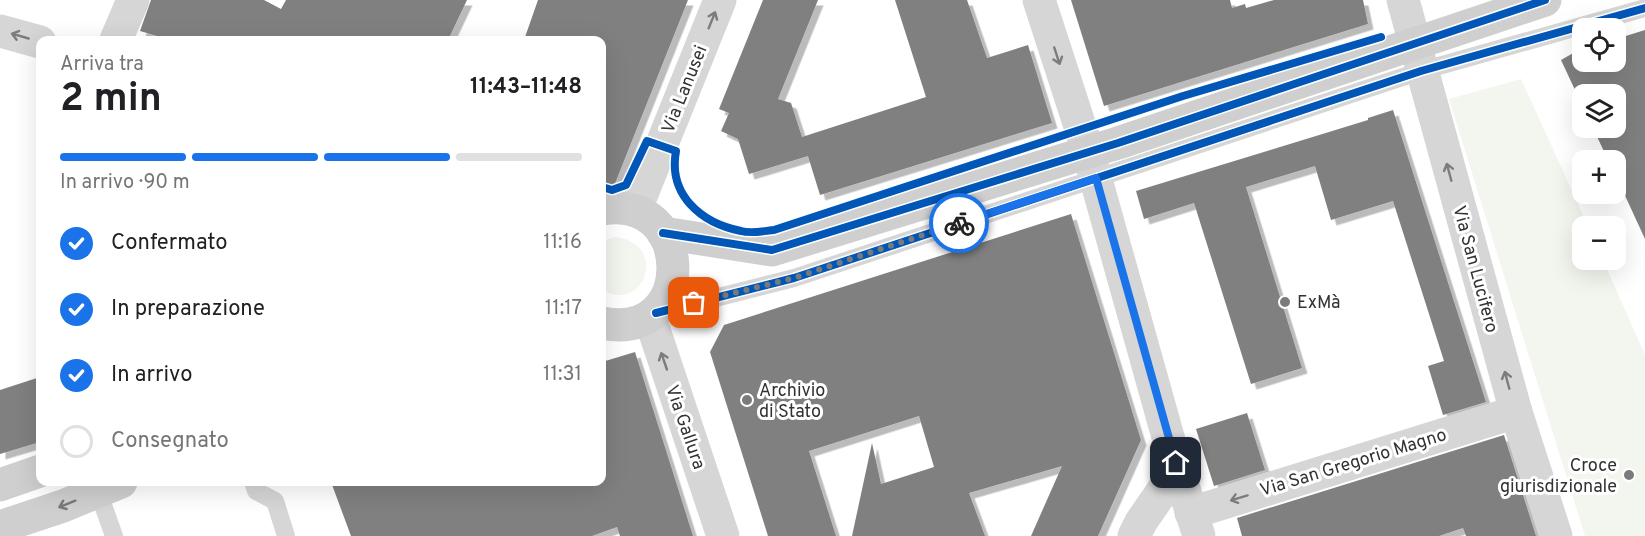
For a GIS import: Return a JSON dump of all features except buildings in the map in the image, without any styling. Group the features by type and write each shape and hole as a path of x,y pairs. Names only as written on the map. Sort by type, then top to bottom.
{"main road":[{"path":"663,233 772,250 1092,165 1418,58 1545,0"},
{"path":"606,209 623,208 651,219 663,233 673,253 673,276 670,287 653,315 620,325 606,323"},
{"path":"0,485 36,472"},
{"path":"0,527 63,506 110,486"}],"street":[{"path":"118,36 133,0"},
{"name":"Via Lanusei","path":"635,211 720,0"},
{"path":"1039,0 1092,165 1195,524"},
{"name":"Via San Lucifero","path":"1403,0 1516,412 1556,536"},
{"path":"0,31 36,41"},
{"name":"Via Gallura","path":"653,315 723,536"},
{"name":"Via San Gregorio Magno","path":"1195,524 1516,412"},
{"path":"1134,536 1165,487 1182,481"}],"lane":[{"path":"1418,58 1645,8"},
{"path":"653,315 794,278 1092,165"},
{"path":"110,486 114,536"},
{"path":"254,486 256,491 275,501 286,536"}],"shaded area":[{"path":"1521,79 1572,191 1572,204 1578,204 1583,216 1572,216 1572,270 1607,270 1645,355 1645,536 1585,536 1449,99"},
{"path":"614,237 631,242 642,251 646,262 645,274 640,285 630,293 617,295 606,291 606,240"}],"cycle path":[{"path":"663,233 772,250 1118,143 1545,0"},
{"path":"656,313 794,278 1421,71 1645,8"},
{"path":"606,188 612,190 626,185 647,141 676,151 677,181 690,204 701,214 726,227 745,232 774,230 1183,96 1381,37"}],"way so far":[{"path":"694,303 794,278 959,223"}],"place":[{"name":"ExMà","path":"1285,302"},
{"name":"Archivio di Stato","path":"747,400"},
{"name":"Croce giurisdizionale","path":"1629,475"}],"route":[{"path":"959,223 1096,178 1176,463"}]}
